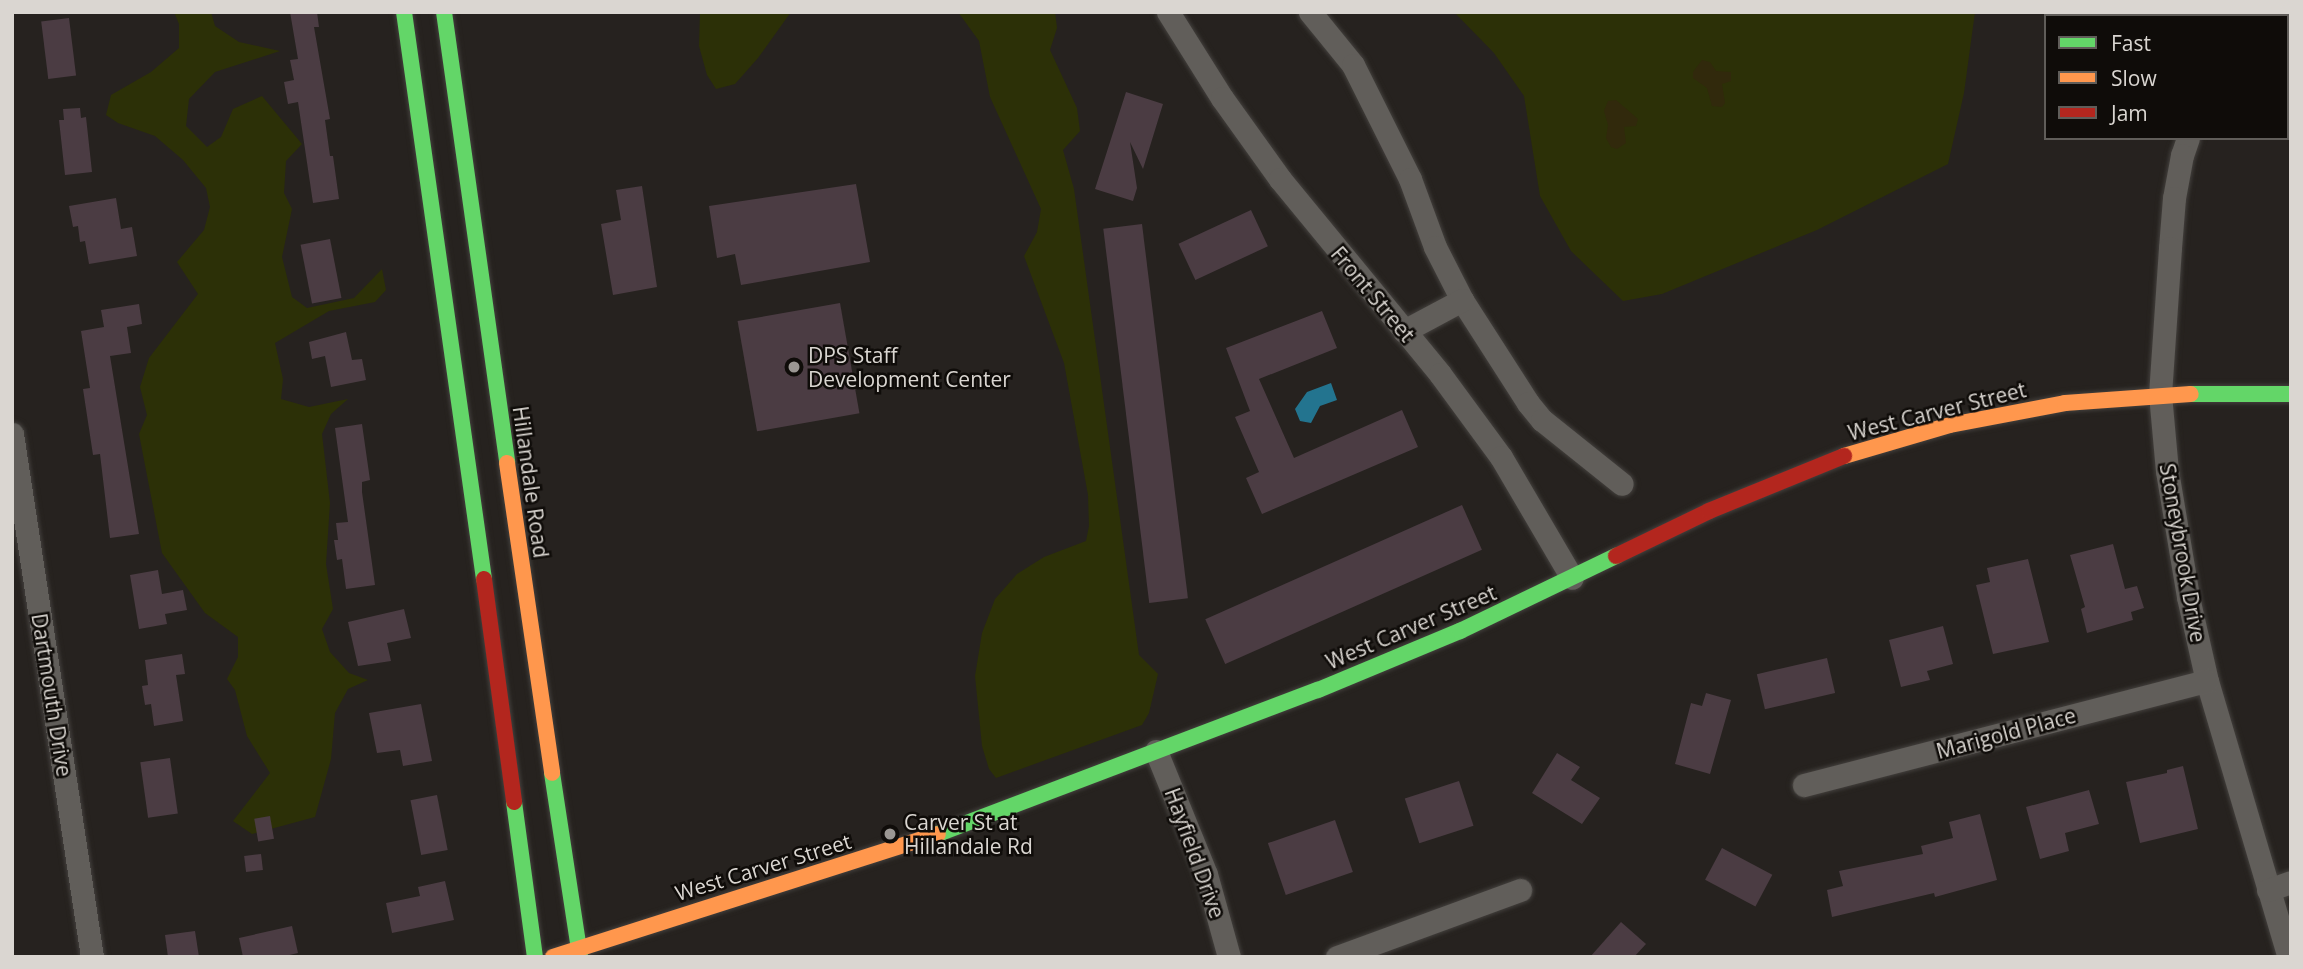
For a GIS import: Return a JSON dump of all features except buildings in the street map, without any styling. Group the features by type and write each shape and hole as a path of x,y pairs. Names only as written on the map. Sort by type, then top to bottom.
{"main road":[{"path":"404,12 450,326 535,957"},
{"name":"Hillandale Road","path":"444,12 519,549 580,952"},
{"name":"West Carver Street","path":"554,957 580,952 927,838 1318,690 1439,640 1774,482 1829,460 1886,442 2013,411 2065,403 2160,394 2291,394"}],"street":[{"name":"Front Street","path":"1168,12 1222,98 1280,179 1404,331 1501,457 1572,578"},
{"path":"1310,12 1353,65 1410,179 1435,247 1462,300 1528,403 1542,420 1622,484"},
{"name":"Stoneybrook Drive","path":"2187,140 2174,198 2160,394 2176,528 2207,681 2289,957"},
{"path":"1404,331 1462,300"},
{"name":"Dartmouth Drive","path":"12,434 92,957"},
{"name":"Marigold Place","path":"1804,785 2207,681"},
{"name":"Hayfield Drive","path":"1156,751 1206,874 1229,957"},
{"path":"2268,890 2291,881"},
{"path":"1337,957 1520,890"}],"green space":[{"path":"174,12 211,12 215,26 239,42 280,51 215,72 189,99 186,126 207,147 221,137 233,109 262,96 302,144 286,161 284,193 292,209 282,257 292,297 307,308 354,298 382,269 386,290 375,302 329,311 275,343 283,379 281,399 309,407 348,399 331,414 322,434 330,503 326,564 333,609 322,629 330,652 349,673 368,680 348,689 335,713 331,759 315,817 252,834 233,821 270,773 247,736 235,690 227,679 238,657 238,637 205,613 162,553 139,434 147,415 140,387 149,358 198,294 177,262 204,230 210,207 206,188 183,160 155,136 118,123 106,115 111,95 151,72 179,48 179,24"},
{"path":"700,12 791,12 758,58 735,84 716,89 707,75 699,46"},
{"path":"958,12 1055,12 1057,28 1050,50 1077,108 1080,131 1063,150 1074,189 1139,655 1158,674 1149,713 1142,725 996,778 989,769 982,746 975,676 982,633 995,599 1017,574 1044,557 1086,541 1089,526 1088,495 1064,363 1024,256 1037,232 1041,209 990,97 979,41"},
{"path":"1454,12 1975,12 1964,93 1948,164 1817,230 1662,294 1623,301 1571,251 1540,196 1524,96 1494,53"}],"sand":[{"path":"1702,60 1710,62 1716,71 1731,72 1731,81 1722,84 1725,103 1722,107 1712,106 1707,88 1693,78 1693,72"},
{"path":"1616,100 1638,119 1636,126 1624,127 1626,143 1617,149 1611,147 1606,138 1608,125 1604,111 1608,101"}],"water":[{"path":"1331,383 1337,400 1320,406 1311,423 1300,421 1295,409 1307,392"}],"traffic: fast":[{"path":"404,12 484,579"},
{"path":"444,12 507,463"},
{"path":"2191,394 2291,394"},
{"path":"938,834 1318,690 1460,631 1616,556"},
{"path":"552,773 580,957"},
{"path":"514,802 535,957"}],"traffic: slow":[{"path":"1844,456 1950,425 2065,403 2191,394"},
{"path":"507,463 552,773"},
{"path":"553,957 938,834"}],"traffic: jam":[{"path":"1616,556 1709,511 1844,456"},
{"path":"484,579 514,802"}],"place":[{"name":"DPS Staff Development Center","path":"794,367"},
{"name":"Carver St at Hillandale Rd","path":"890,834"}]}
